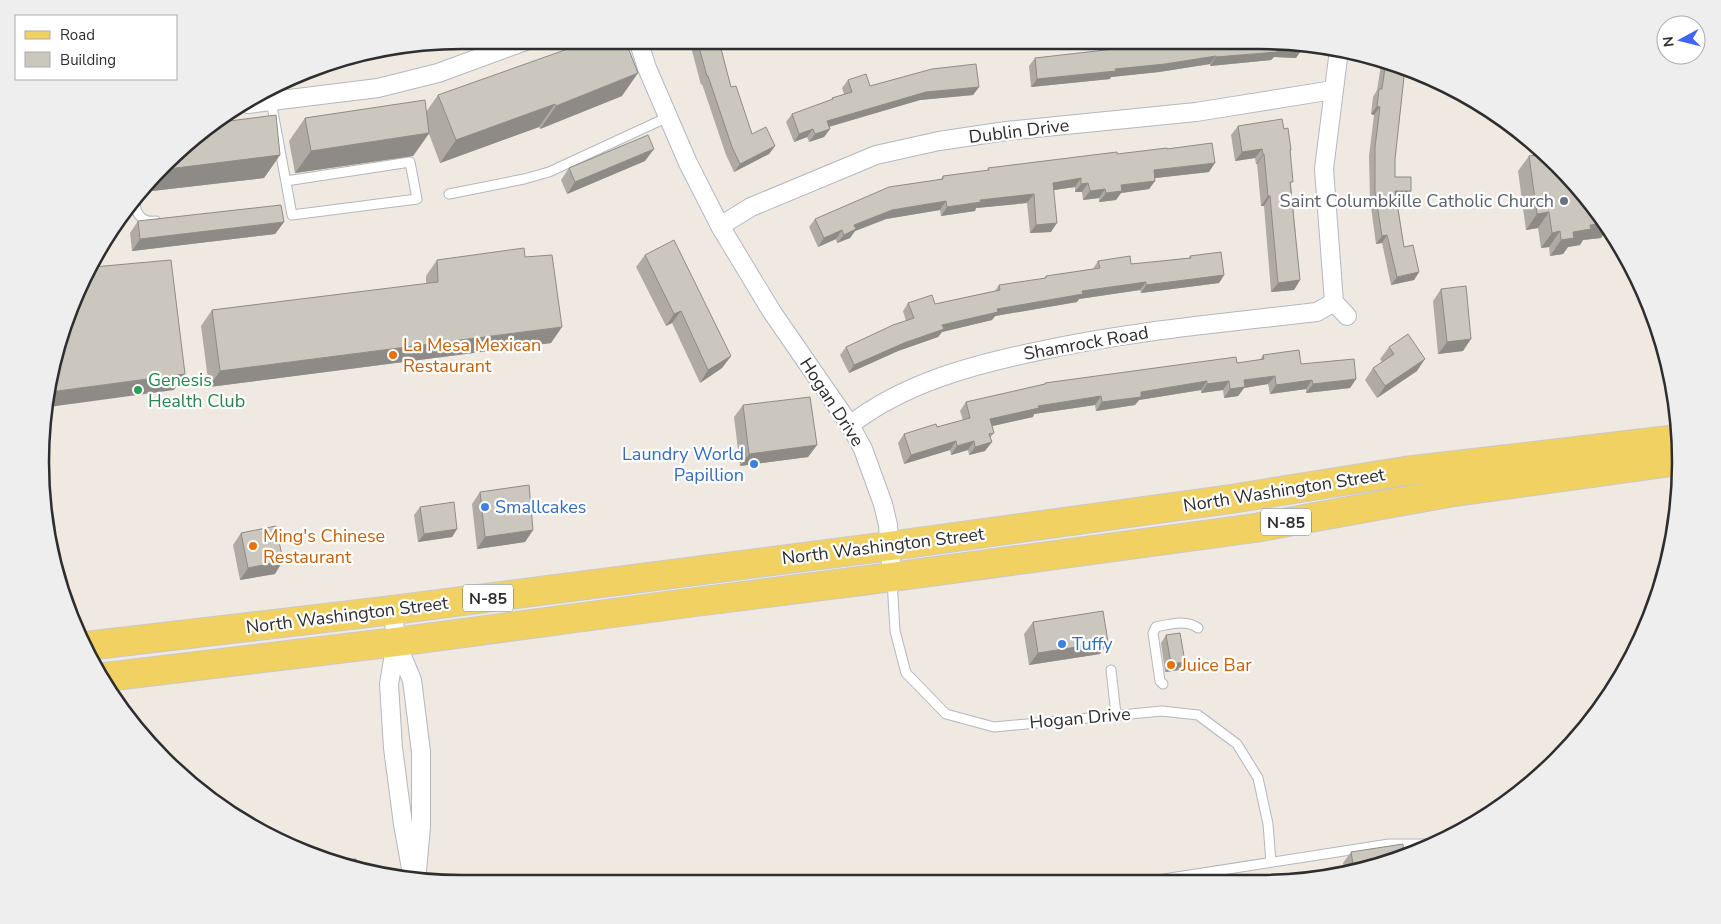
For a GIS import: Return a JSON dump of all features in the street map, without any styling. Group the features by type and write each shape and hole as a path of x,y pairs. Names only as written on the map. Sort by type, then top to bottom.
{"main road":[{"name":"North Washington Street","path":"91,645 393,610 890,546 1231,499 1405,471 1671,440"},
{"name":"North Washington Street","path":"109,678 892,578 1255,528 1448,493 1672,462"}],"street":[{"path":"257,103 378,88 438,73 503,49"},
{"name":"Hogan Drive","path":"642,49 688,163 720,226 772,312 850,425 863,449 885,511 892,578"},
{"path":"1338,57 1324,169 1334,302 1347,316"},
{"name":"Dublin Drive","path":"720,226 752,207 876,155 939,141 1006,131 1196,112 1333,90"},
{"name":"Shamrock Road","path":"850,425 890,399 948,374 998,359 1146,331 1317,312 1334,302"},
{"path":"393,610 396,642 389,684 393,748 403,824 413,872"},
{"path":"396,642 412,680 422,752 421,827 416,873"}],"lane":[{"path":"272,101 286,181 285,205 292,215 417,199 410,162 286,181"},
{"path":"449,194 549,172 668,117"},
{"path":"136,208 142,219 149,222 168,220"},
{"name":"Hogan Drive","path":"892,578 895,631 906,674 946,714 994,727 1162,711 1198,715 1237,744 1258,778 1268,824 1271,862"},
{"path":"1163,684 1160,681 1153,634 1156,627 1191,623 1198,628"},
{"path":"1111,670 1116,714"},
{"path":"1188,875 1389,844 1417,844"}],"building":[{"path":"568,49 629,49 638,73 556,106 555,104 456,140 438,95"},
{"path":"700,49 721,49 731,87 736,86 752,134 766,127 775,146 740,164 732,147"},
{"path":"1114,49 1277,50 1277,52 1216,56 1115,69 1116,71 1037,79 1035,58"},
{"path":"976,64 979,87 926,92 827,121 830,129 815,134 813,129 799,134 792,114 852,92 848,80 866,74 870,86 932,69"},
{"path":"1385,69 1404,75 1395,159 1395,177 1411,177 1411,191 1395,191 1404,247 1413,245 1419,272 1397,277 1387,235 1382,236 1375,192 1375,147 1380,107 1377,106 1379,89 1382,89"},
{"path":"425,100 429,133 311,151 305,118"},
{"path":"276,115 280,155 172,169 210,134 228,121"},
{"path":"1282,119 1284,129 1288,128 1291,150 1293,182 1290,182 1300,280 1278,283 1264,154 1262,149 1242,152 1238,126"},
{"path":"648,135 654,149 575,182 569,168"},
{"path":"1212,143 1215,163 1154,170 1155,181 1121,185 1122,191 1106,193 1105,189 1090,191 1088,183 1081,184 1081,178 1053,183 1057,223 1036,225 1034,194 980,200 981,202 947,207 946,201 892,210 854,225 856,229 844,235 842,230 824,238 815,219 889,187 943,179 943,176 989,170 988,168 1117,152 1117,154"},
{"path":"1535,155 1551,170 1597,224 1590,225 1591,229 1573,232 1574,238 1561,240 1560,231 1552,233 1549,212 1537,214 1529,156"},
{"path":"281,205 284,222 140,239 138,221"},
{"path":"674,240 731,356 708,370 681,311 674,314 645,255"},
{"path":"524,248 525,257 552,255 562,327 220,371 212,310 438,282 437,260"},
{"path":"1221,252 1224,275 1146,285 1146,282 1082,291 1083,294 997,309 998,312 942,325 944,329 904,343 854,365 846,347 893,325 914,318 908,303 932,295 935,304 1000,290 999,285 1100,268 1098,261 1130,256 1131,264 1191,258 1190,256"},
{"path":"171,260 185,374 55,391 71,329 80,304 98,267"},
{"path":"1466,286 1471,339 1447,342 1441,289"},
{"path":"1408,334 1425,359 1385,386 1373,368 1394,354 1389,347"},
{"path":"1299,350 1301,364 1354,359 1356,379 1313,384 1312,380 1276,385 1275,376 1244,380 1245,387 1230,389 1229,381 1207,384 1207,381 1141,392 1141,397 1102,402 1101,396 1038,406 1039,408 990,419 994,433 989,434 992,442 975,447 974,441 957,446 956,441 911,455 904,434 936,424 937,427 970,418 966,402 1045,383 1236,357 1237,363 1264,359 1263,355"},
{"path":"810,397 817,445 749,454 743,405"},
{"path":"529,485 533,530 485,537 480,492"},
{"path":"454,502 457,529 424,534 420,507"},
{"path":"276,526 283,561 248,568 241,533"},
{"path":"1103,611 1108,642 1038,653 1033,622"},
{"path":"1180,633 1185,662 1171,664 1166,635"},
{"path":"1403,844 1403,849 1353,864 1351,852"}],"place":[{"name":"Saint Columbkille Catholic Church","path":"1564,201"},
{"name":"La Mesa Mexican Restaurant","path":"393,355"},
{"name":"Genesis Health Club","path":"138,390"},
{"name":"Laundry World Papillion","path":"754,464"},
{"name":"Smallcakes","path":"485,507"},
{"name":"Ming's Chinese Restaurant","path":"253,546"},
{"name":"Tuffy","path":"1062,644"},
{"name":"Juice Bar","path":"1171,665"}]}
